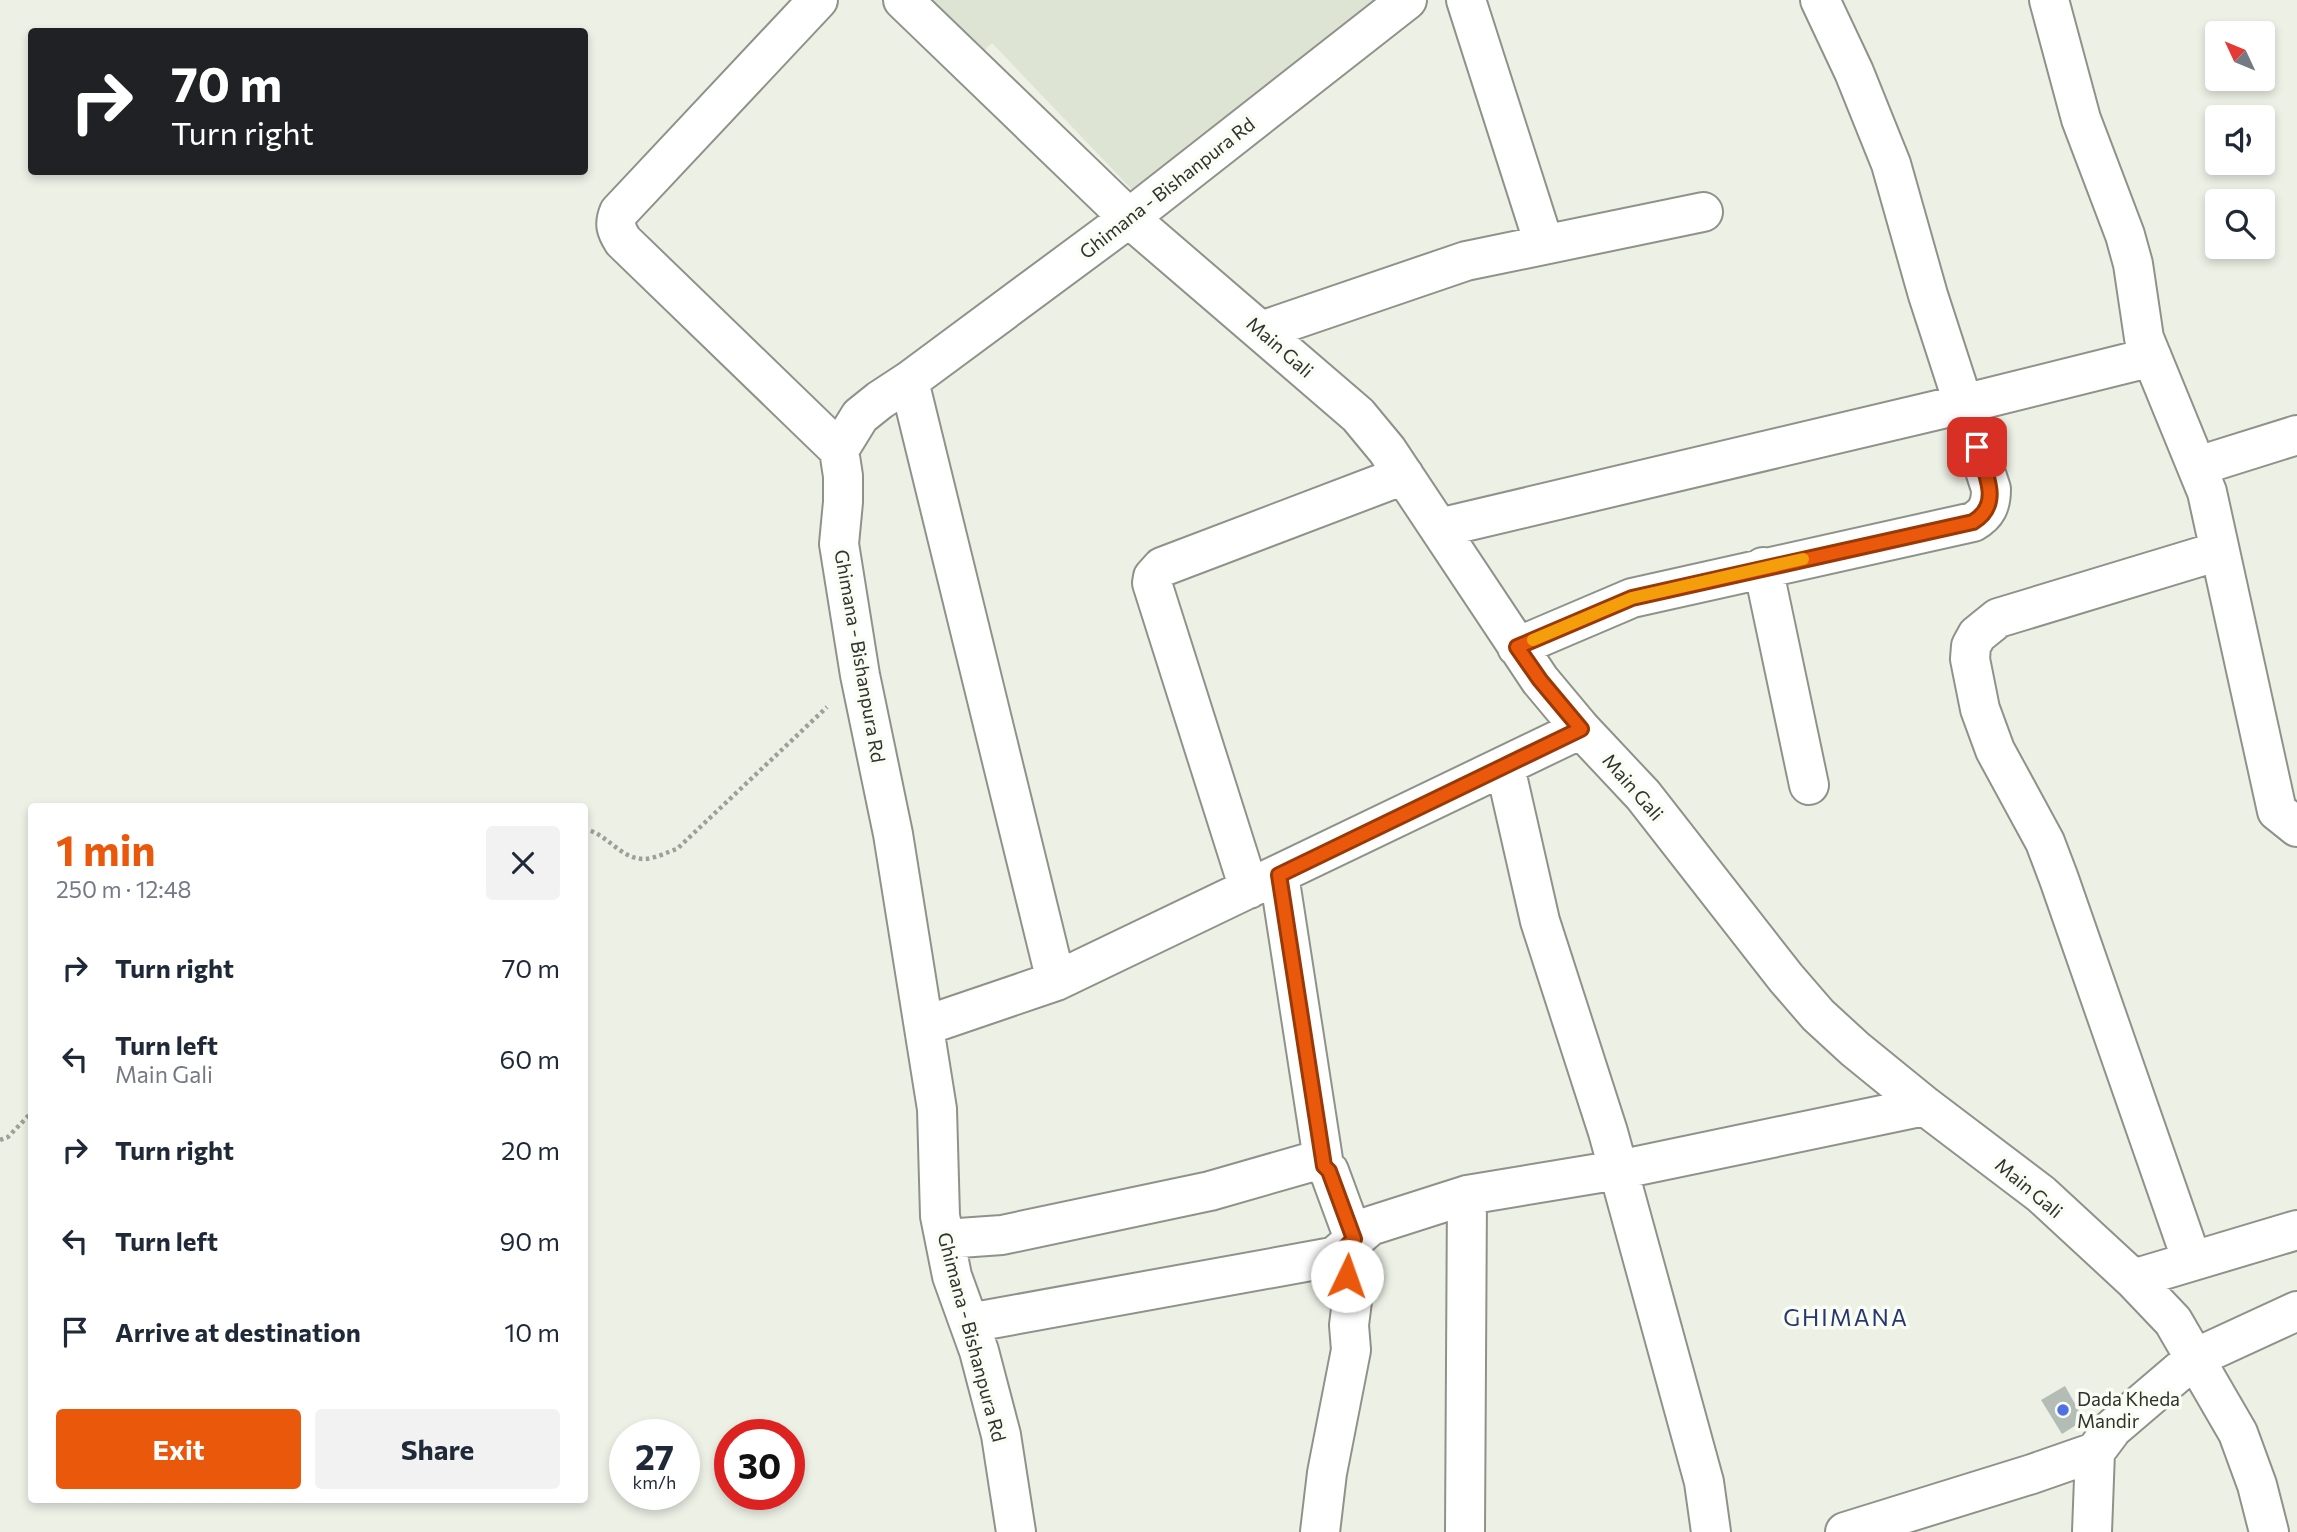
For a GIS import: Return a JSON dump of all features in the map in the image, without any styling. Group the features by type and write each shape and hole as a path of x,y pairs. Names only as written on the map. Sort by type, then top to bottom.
{"street":[{"path":"818,0 619,212 615,222 616,231 623,241 839,450"},
{"name":"Main Gali","path":"903,0 1129,218 1358,415 1404,475 1540,680 1581,729 1643,795 1786,978 1818,1014 1855,1049 2041,1194 2174,1321 2238,1433 2257,1485 2269,1532"},
{"name":"Ghimana - Bishanpura Rd","path":"1016,1532 1001,1435 969,1323 952,1276 940,1216 937,1110 892,834 860,674 839,544 843,476 839,450 860,416 880,400 1129,218 1407,0"},
{"path":"1466,0 1544,244"},
{"path":"1517,647 1632,598 1973,522 1988,509 1991,489 1928,295 1891,164 1854,72 1820,0"},
{"path":"2049,0 2081,119 2125,235 2133,264 2144,338 2207,492 2277,811 2297,827"},
{"path":"1261,331 1466,261 1703,212"},
{"path":"1439,528 2152,357"},
{"path":"909,381 1056,981"},
{"path":"2198,466 2297,435"},
{"path":"1324,1166 1264,882 1152,583 1153,577 1162,567 1404,475"},
{"path":"2192,1261 2059,878 2045,842 1995,750 1986,728 1970,659 1971,646 1977,635 1998,618 2219,551"},
{"path":"1763,568 1810,785"},
{"path":"924,1026 1056,981 1581,729"},
{"path":"1505,767 1540,921 1608,1132 1704,1482 1711,1532"},
{"path":"969,1323 1327,1258 1348,1245 1370,1226 1467,1195 1618,1170 1926,1106"},
{"path":"945,1239 1002,1235 1210,1191 1311,1162 1324,1166 1329,1171 1348,1245 1352,1301 1349,1325 1351,1350 1327,1473 1320,1532"},
{"path":"1465,1532 1467,1195"},
{"path":"2133,1279 2297,1230"},
{"path":"1845,1532 2095,1452 2113,1428 2195,1358 2297,1311"},
{"path":"2092,1532 2095,1452"}],"path":[{"path":"588,830 596,831 621,852 644,859 677,849 860,674"},
{"path":"0,1140 8,1137 28,1116"}],"shaded area":[{"path":"896,0 1377,0 1141,199 992,43 963,70"}],"building":[{"name":"Dada Kheda Mandir","path":"2065,1386 2084,1420 2062,1434 2041,1400"}],"slow traffic":[{"path":"1533,640 1632,598 1803,559"}],"place":[{"name":"Dada Kheda Mandir","path":"2063,1410"}],"district":[{"name":"GHIMANA","path":"1846,1318"}],"route":[{"path":"1347,1276 1342,1251 1354,1239 1329,1171 1324,1166 1279,875 1581,729 1540,680 1517,647 1632,598 1973,522 1988,509 1991,500 1991,489 1977,447"}]}
